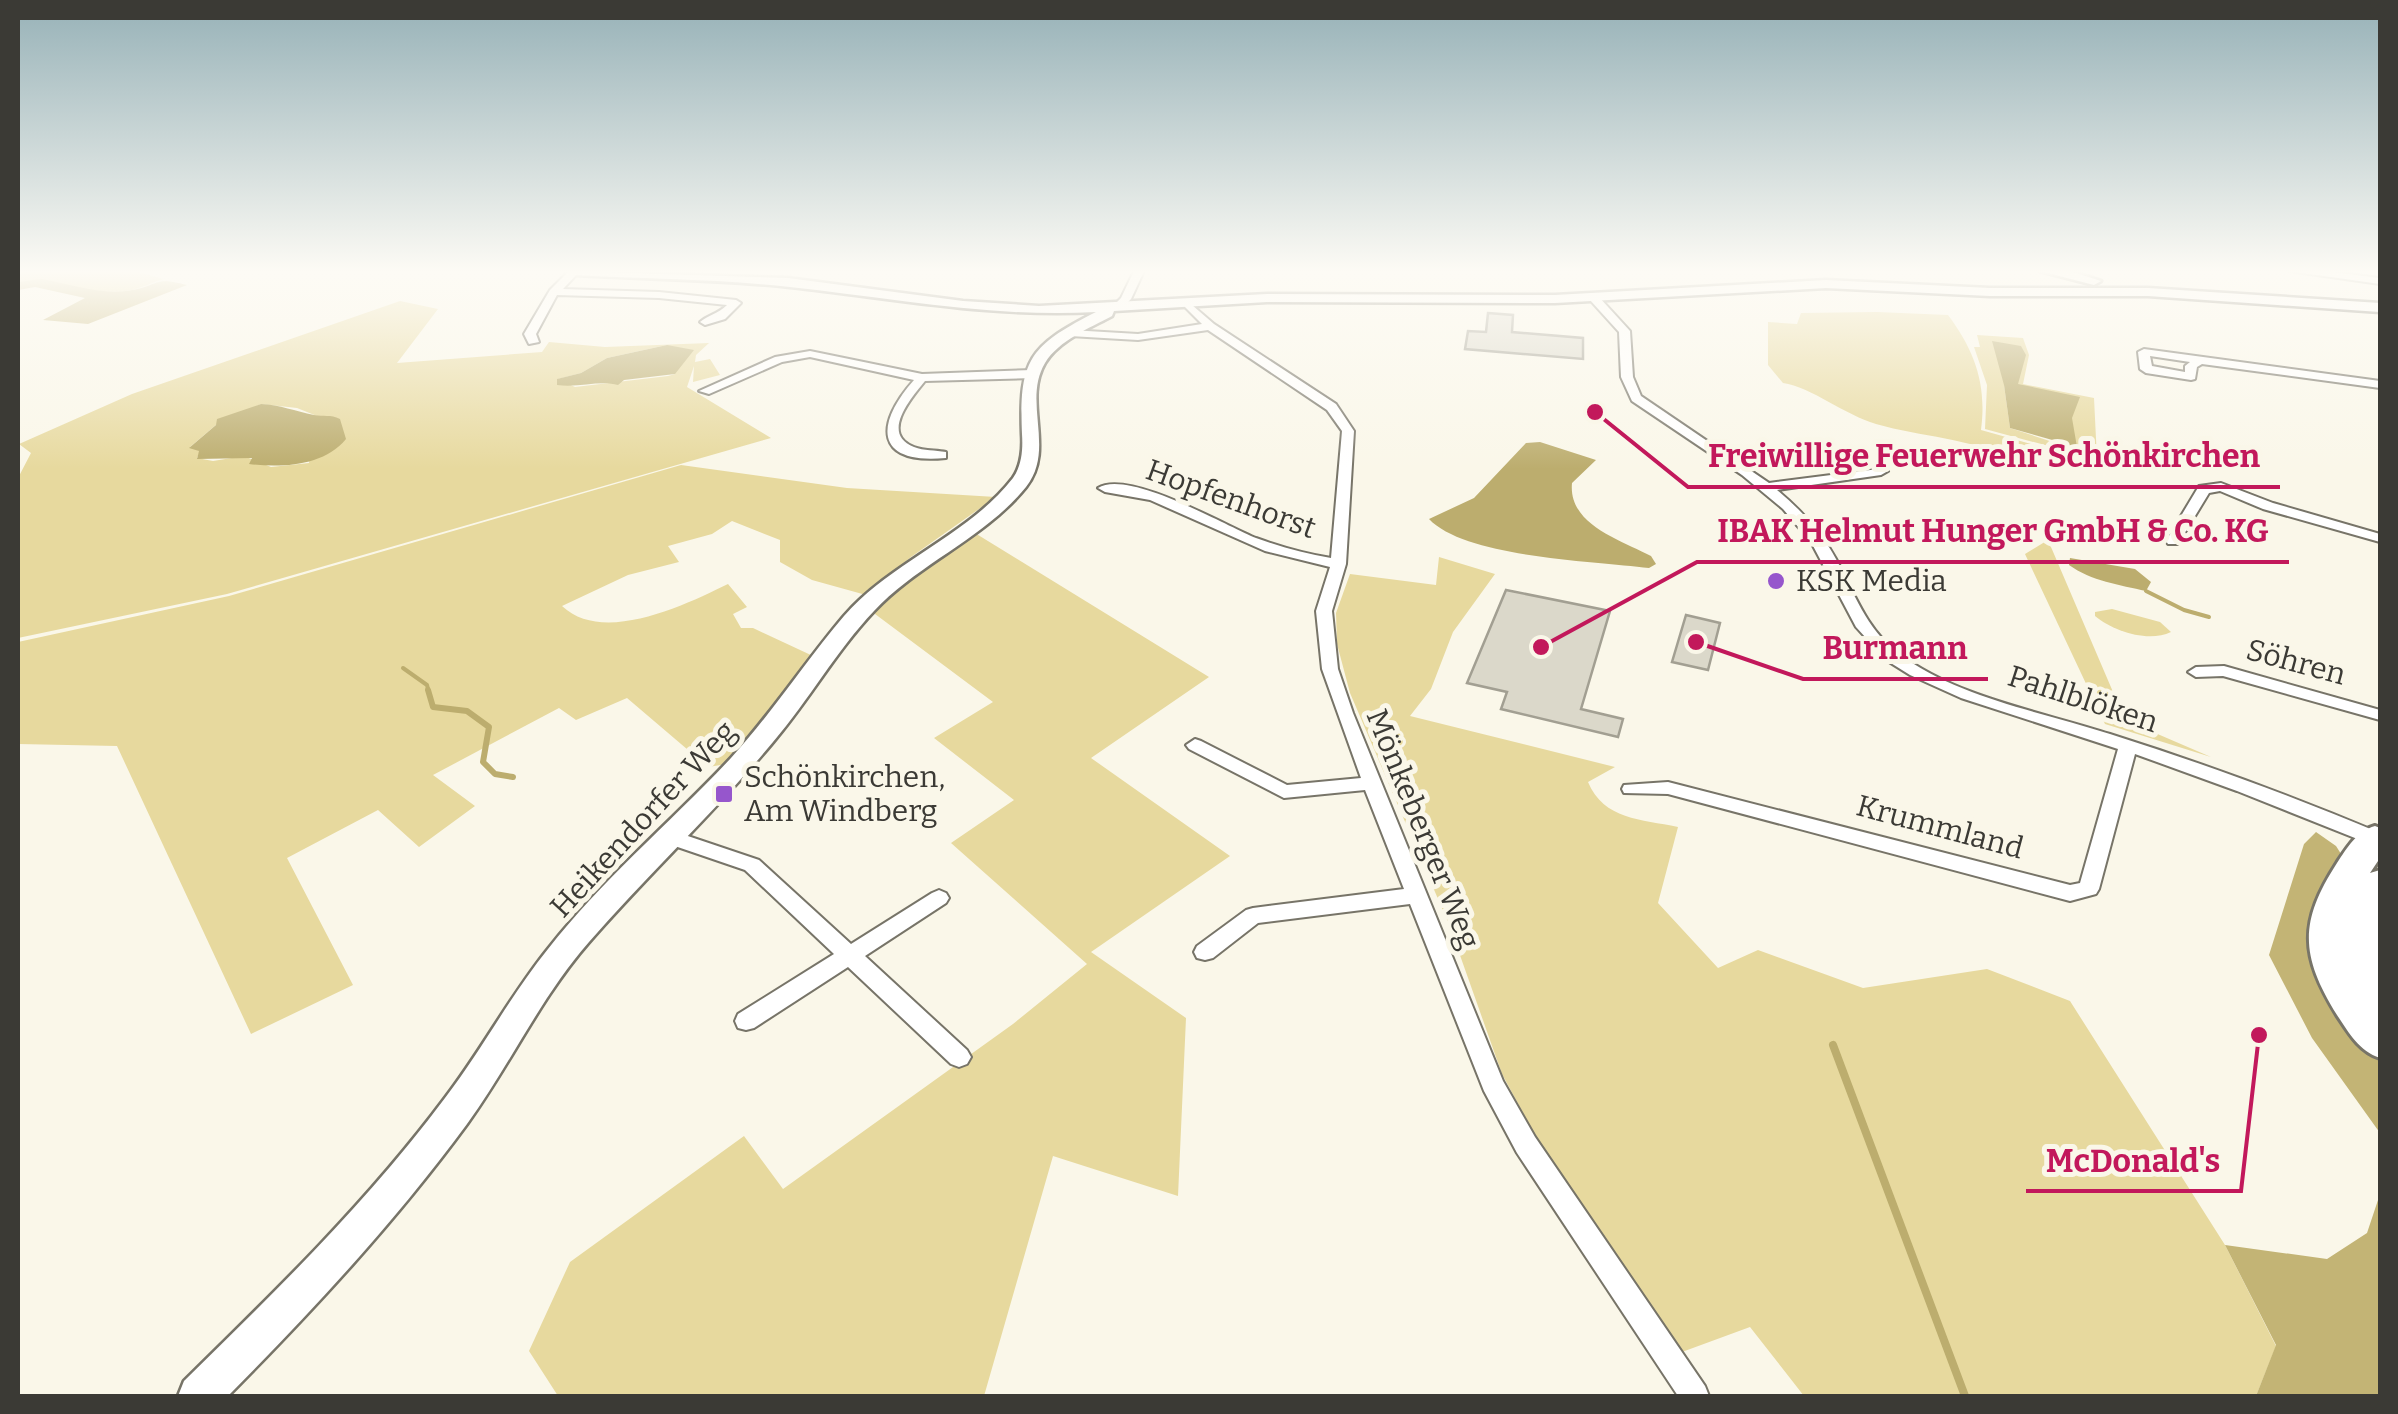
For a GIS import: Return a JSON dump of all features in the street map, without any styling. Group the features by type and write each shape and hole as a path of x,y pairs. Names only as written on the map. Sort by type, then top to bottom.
{"highway":[{"path":"2379,838 2356,862 2330,915 2325,940 2327,961 2347,1000 2380,1040"},
{"path":"2380,884 2358,926 2356,950 2363,972 2380,998"}],"main road":[{"path":"1033,374 1040,358 1065,337"},
{"name":"Heikendorfer Weg","path":"199,1396 321,1274 392,1196 461,1106 574,938 784,714 865,606 906,570 1008,496 1024,479 1032,462 1029,402 1033,374"}],"street":[{"path":"531,337 533,342"},
{"path":"1088,337 1138,337"},
{"name":"Mönkeberger Weg","path":"1227,337 1316,394 1344,422 1349,437 1338,564 1324,610 1325,638 1344,714 1492,1084 1526,1145 1694,1396"},
{"name":"Pahlblöken","path":"1624,337 1627,376 1636,398 1766,487 1805,523 1832,560 1855,617 1893,656 1946,684 2251,786 2379,838"},
{"path":"705,391 779,359 810,354 922,378 1033,374"},
{"path":"2200,360 2380,384"},
{"path":"922,378 894,410 894,438 916,454 941,455"},
{"path":"1766,487 1881,471"},
{"name":"Hopfenhorst","path":"1104,488 1132,489 1160,498 1257,543 1338,564"},
{"path":"2173,541 2204,488 2219,488 2380,538"},
{"name":"Söhren","path":"2196,672 2224,670 2380,715"},
{"path":"1196,745 1284,792 1373,783"},
{"name":"Krummland","path":"1631,788 1668,788 2070,892 2089,889 2128,746"},
{"path":"670,838 752,865 959,1058"},
{"path":"1205,952 1253,916 1418,894"},
{"path":"746,1021 939,898"}],"shaded area":[{"path":"296,337 417,337 397,363 542,352 549,342 605,347 709,343 696,355 695,362 710,359 720,375 693,382 694,366 687,387 771,438 227,594 18,638 18,478 31,453 19,444 132,394","holes":["667,345 675,374 575,387 558,379 581,373 607,358","261,404 297,408 317,416 309,463 271,467 244,456 213,461 197,458 200,451 190,447 217,424"]},
{"path":"1768,337 1962,337 1980,383 1981,430 2031,444 2013,459 1962,442 1876,424 1783,383 1768,365"},
{"path":"1977,337 2023,338 2029,355 2023,384 2094,398 2097,459 1985,429 1987,385 1974,347 1980,347","holes":["2021,367 2017,384 2071,448 2010,428 2004,385"]},
{"path":"1992,341 2021,346 2026,355 2018,384 2080,397 2072,418 2077,447 2010,428"},
{"path":"667,345 694,350 675,374 624,380 618,385 557,385 557,379 581,373 607,358"},
{"path":"261,404 336,417 346,439 326,455 288,465 249,464 252,458 197,459 199,451 189,448 216,425 217,419"},
{"path":"1540,442 1596,460 1572,483 1578,510 1599,529 1651,556 1656,564 1649,568 1501,550 1447,532 1429,519 1474,498 1526,443"},
{"path":"681,465 847,488 996,497 911,557 866,595 812,580 780,562 780,540 732,521 712,534 668,546 679,562 628,575 562,606 579,617 621,622 690,602 728,584 747,607 733,614 741,628 753,628 813,656 773,713 727,764 708,767 627,698 576,720 559,708 433,775 475,806 419,847 378,810 287,858 353,985 251,1034 117,746 18,744 18,642 229,596"},
{"path":"970,530 1209,677 1091,758 1230,856 1091,952 1186,1018 1178,1196 1053,1156 984,1396 558,1396 529,1351 570,1262 744,1136 783,1189 1013,1024 1087,964 951,843 1014,800 934,738 993,702 871,611"},
{"path":"2048,540 2125,720 2211,757 2105,724 2025,554"},
{"path":"1439,557 1495,574 1453,632 1431,689 1410,716 1615,767 1588,782 1595,795 1614,811 1678,827 1658,903 1718,968 1758,950 1863,988 1987,969 2070,1001 2225,1245 2276,1346 2256,1396 1804,1396 1750,1327 1682,1352 1537,1139 1502,1074 1450,927 1350,693 1337,644 1336,613 1350,574 1436,585"},
{"path":"2070,558 2135,569 2151,582 2146,591 2106,582 2069,565"},
{"path":"2112,609 2160,622 2171,632 2152,636 2131,634 2095,616 2095,612"},
{"path":"2316,832 2336,846 2343,857 2323,891 2309,927 2314,966 2331,1001 2380,1062 2380,1133 2312,1038 2269,955 2304,844"},
{"path":"2380,1194 2380,1396 2256,1396 2276,1345 2225,1245 2327,1259 2367,1233"}],"building":[{"path":"1467,337 1583,338 1583,359 1465,349"},
{"path":"1506,590 1610,611 1581,709 1623,719 1618,737 1501,709 1507,692 1467,683"},
{"path":"1686,615 1720,623 1708,670 1672,662"}],"waterway":[{"path":"2146,591 2184,610 2209,617"},
{"path":"403,668 427,685 429,693"},
{"path":"428,690 433,707 467,711 489,727 483,762 495,774 513,777"},
{"path":"1833,1045 1965,1396"}],"place":[{"name":"Freiwillige Feuerwehr Schönkirchen","path":"1595,412"},
{"name":"KSK Media","path":"1776,581"},
{"name":"Burmann","path":"1696,642"},
{"name":"IBAK Helmut Hunger GmbH & Co. KG","path":"1541,647"},
{"name":"Schönkirchen, Am Windberg","path":"724,794"},
{"name":"McDonald's","path":"2259,1035"}]}
